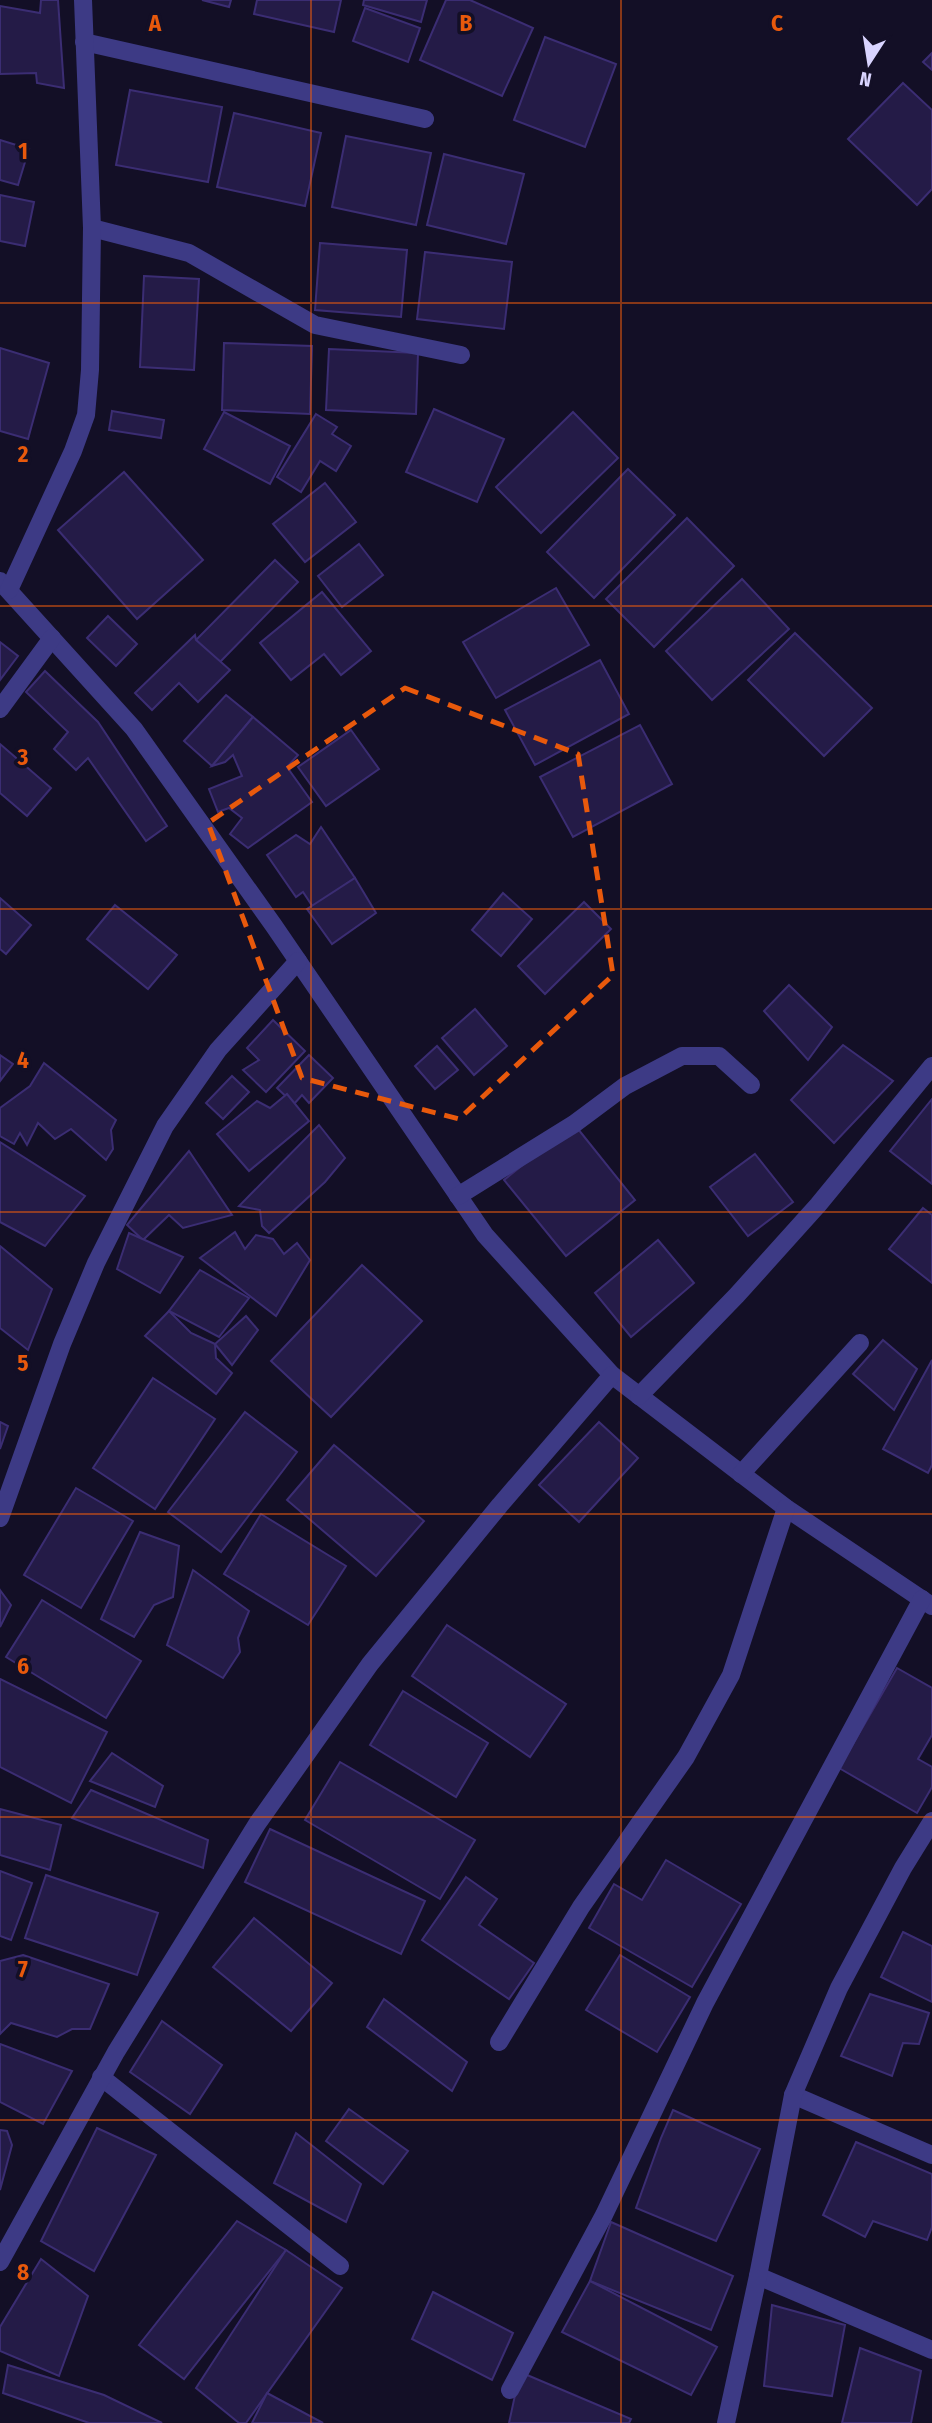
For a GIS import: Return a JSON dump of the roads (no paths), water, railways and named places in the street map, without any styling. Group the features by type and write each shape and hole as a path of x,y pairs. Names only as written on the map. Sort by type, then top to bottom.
{"street":[{"path":"83,0 92,228 90,370 86,415 73,451 5,585 134,729 298,961 485,1235 612,1375 786,1508 927,1602 705,2003 604,2215 510,2390"},
{"path":"84,42 425,119"},
{"path":"92,228 188,253 315,325 461,355"},
{"path":"0,709 52,638"},
{"path":"0,1518 62,1344 91,1275 165,1126 218,1050 298,961"},
{"path":"458,1196 574,1124 625,1086 682,1056 719,1056 751,1085"},
{"path":"639,1396 737,1296 818,1205 932,1066"},
{"path":"741,1474 860,1343"},
{"path":"0,2262 101,2077 257,1824 370,1664 500,1505 612,1375"},
{"path":"499,2042 581,1907 687,1757 725,1687 786,1508"},
{"path":"726,2423 793,2095 839,1988 903,1868 932,1821"},
{"path":"101,2077 340,2266"},
{"path":"793,2095 932,2155"},
{"path":"758,2276 932,2350"}]}
